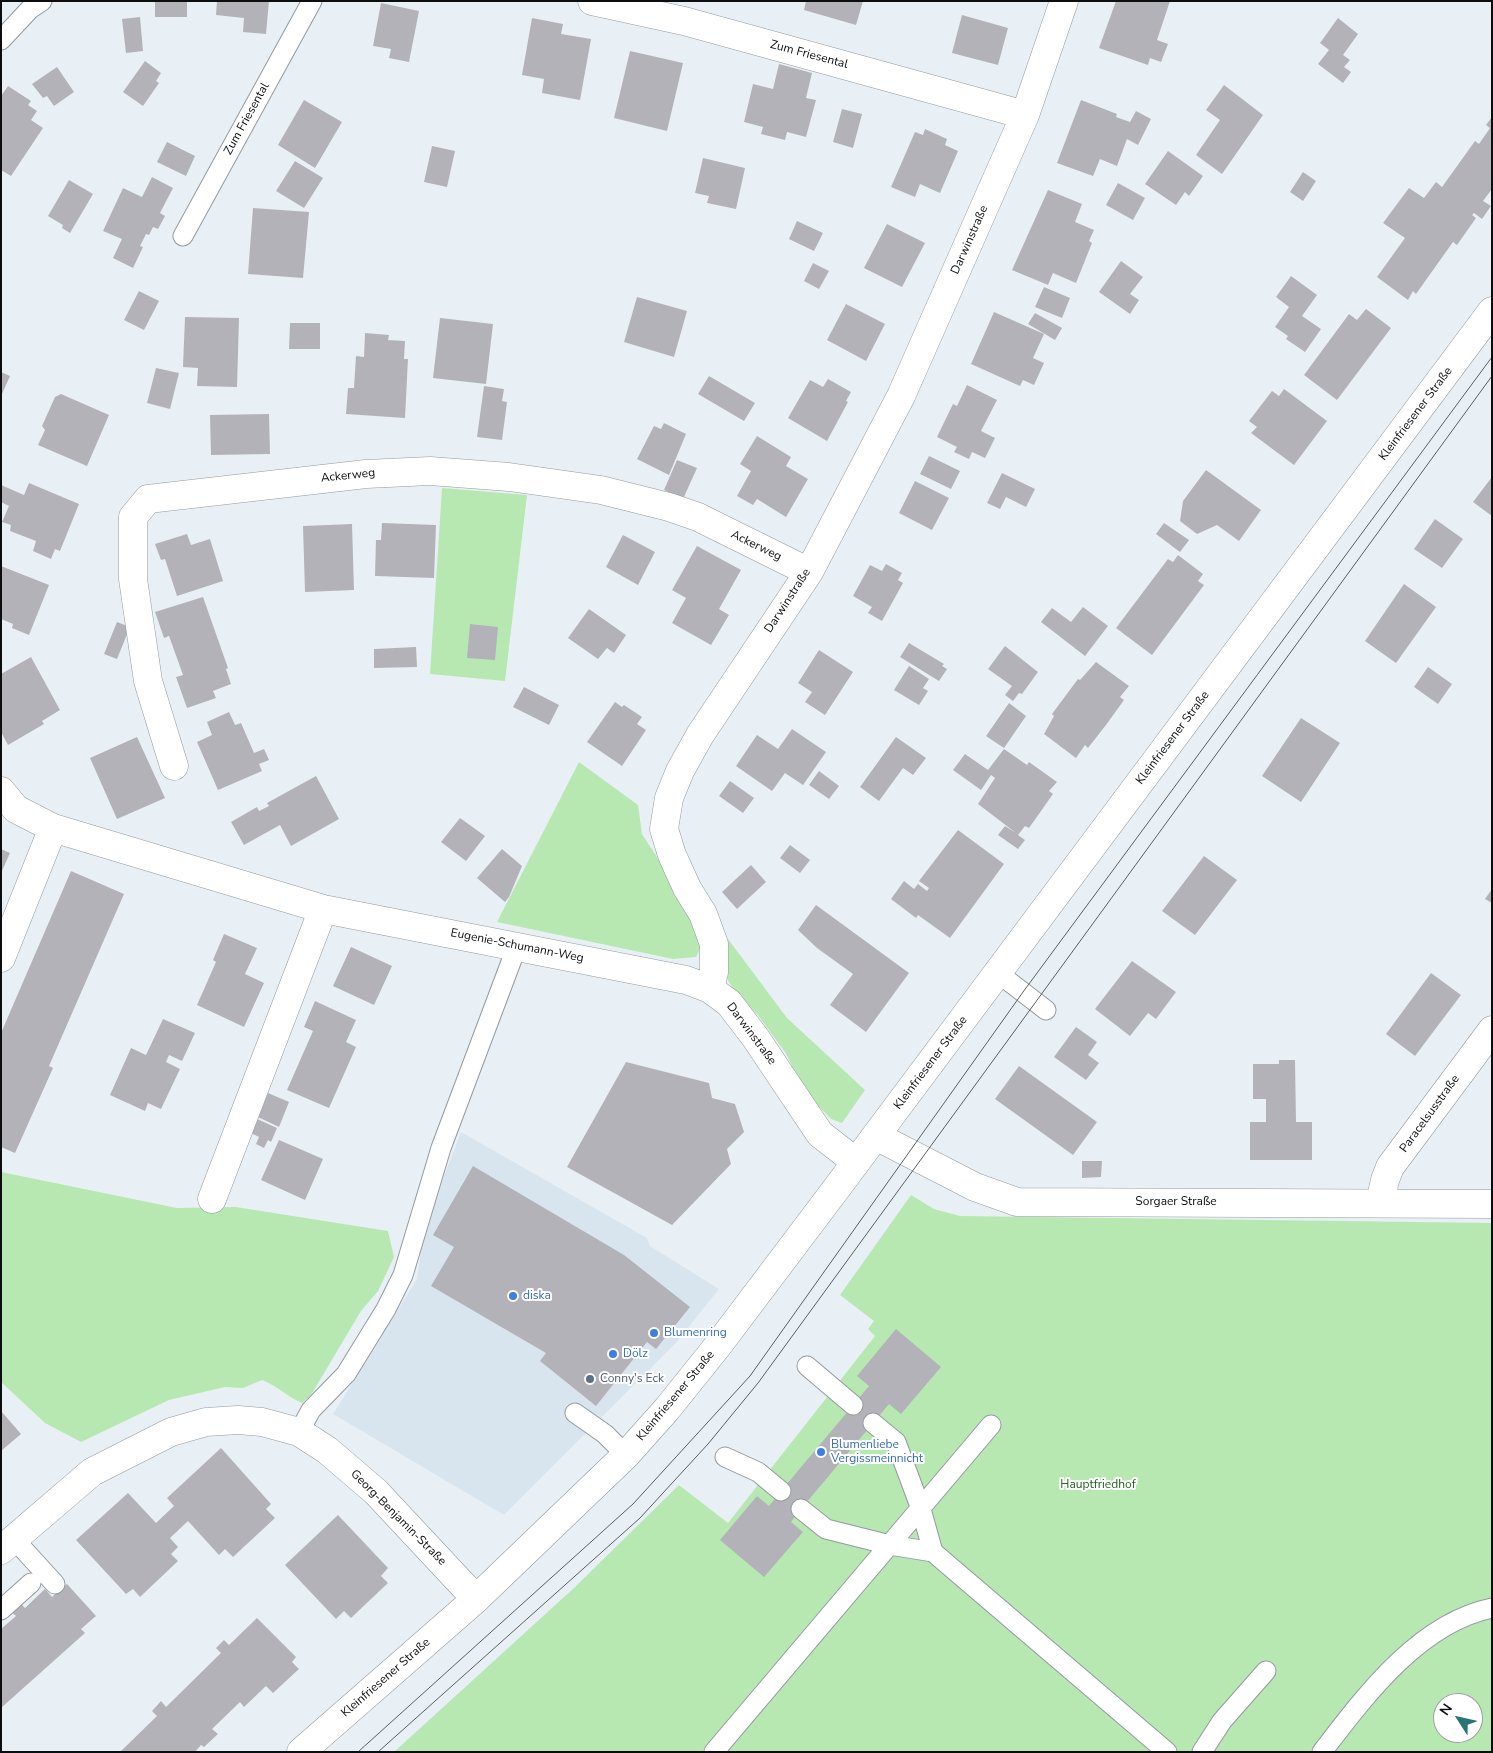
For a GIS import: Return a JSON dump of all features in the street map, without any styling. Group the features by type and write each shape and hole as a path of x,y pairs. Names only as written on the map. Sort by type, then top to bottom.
{"street":[{"name":"Zum Friesental","path":"592,1 684,21 1025,114"},
{"name":"Darwinstraße","path":"856,1162 820,1134 755,1037 729,1003 710,989 714,972 714,944 703,914 687,888 664,830 669,798 680,771 700,735 808,572 901,396 1025,114 1064,1"},
{"name":"Kleinfriesener Straße","path":"301,1752 476,1599 626,1455 667,1409 716,1348 876,1136 1492,312"},
{"name":"Ackerweg","path":"174,766 148,681 133,579 133,517 148,499 366,474 430,471 509,477 601,490 669,507 698,518 808,572"},
{"name":"Eugenie-Schumann-Weg","path":"1,791 16,809 53,828 323,909 686,980 710,989"},
{"path":"1,958 53,828"},
{"path":"212,1199 323,909"},
{"name":"Paracelsusstraße","path":"1380,1203 1390,1167 1492,1030"},
{"name":"Sorgaer Straße","path":"876,1136 975,1187 1017,1202 1492,1204"},
{"name":"Georg-Benjamin-Straße","path":"8,1544 92,1472 171,1432 206,1422 238,1420 262,1422 299,1432 327,1450 376,1492 476,1599"}],"lane":[{"path":"1,40 30,9 42,1"},
{"name":"Zum Friesental","path":"183,236 312,1"},
{"path":"299,1432 311,1410 346,1374 386,1309 403,1275 441,1148 517,946"},
{"path":"998,973 1046,1010"},
{"path":"808,1366 853,1405"},
{"path":"575,1413 605,1434 626,1455"},
{"path":"874,1423 896,1442 921,1509 933,1552"},
{"path":"714,1752 991,1425"},
{"path":"725,1457 758,1472 781,1492"},
{"path":"801,1509 826,1529 890,1545 933,1552 1166,1752"},
{"path":"8,1544 55,1584"},
{"path":"1,1610 31,1583"},
{"path":"1322,1752 1356,1707 1403,1657 1448,1625 1492,1608"},
{"path":"1202,1752 1222,1721 1266,1671"}],"shaded area":[{"path":"461,1132 647,1238 650,1246 719,1289 675,1344 504,1515 333,1414 417,1279 425,1226"}],"green space":[{"path":"442,488 527,495 505,681 430,674"},
{"path":"579,762 638,805 642,834 696,917 704,941 696,957 673,959 497,922"},
{"path":"728,939 787,1018 865,1090 842,1123 831,1119 806,1093 785,1052 757,1014 737,995 726,977"},
{"path":"1,1172 177,1208 236,1207 388,1231 394,1257 378,1291 361,1311 311,1395 302,1403 262,1380 243,1388 225,1387 169,1400 81,1442 45,1423 1,1382"},
{"name":"Hauptfriedhof","path":"911,1195 934,1209 960,1216 1492,1223 1492,1752 394,1752 575,1587 679,1485 728,1523 875,1336 868,1329 874,1321 840,1295"}],"building":[{"path":"155,1 187,1 187,17 155,17"},
{"path":"217,1 269,1 266,34 243,32 244,18 216,15"},
{"path":"806,1 863,1 856,25 804,10"},
{"path":"1116,1 1170,1 1157,40 1168,44 1161,62 1150,58 1148,65 1099,48"},
{"path":"381,3 419,11 409,62 389,58 391,49 373,46"},
{"path":"962,15 1008,28 998,65 952,53"},
{"path":"140,17 143,51 126,53 122,19"},
{"path":"532,18 563,24 561,34 591,39 580,100 542,93 544,79 522,75"},
{"path":"1338,18 1358,34 1343,55 1350,60 1344,67 1351,72 1343,83 1318,64 1329,50 1320,43"},
{"path":"630,51 683,63 667,131 614,118"},
{"path":"145,61 161,73 156,81 159,83 143,106 123,92"},
{"path":"779,64 812,73 806,98 816,100 806,137 787,132 785,140 761,134 763,127 744,122 753,84 773,89"},
{"path":"57,67 74,92 54,106 47,96 43,98 32,84"},
{"path":"1224,85 1263,115 1222,174 1196,155 1220,120 1206,110"},
{"path":"8,86 31,101 28,105 37,111 31,120 43,128 11,176 1,170 1,96"},
{"path":"304,100 342,122 315,168 278,145"},
{"path":"1081,100 1117,114 1116,117 1130,122 1136,111 1151,119 1138,145 1127,139 1117,166 1100,159 1093,176 1057,163"},
{"path":"842,109 862,114 853,148 833,142"},
{"path":"1492,117 1492,189 1483,201 1491,206 1482,219 1474,213 1472,215 1476,218 1457,245 1453,242 1416,294 1413,291 1408,300 1377,277 1405,238 1383,223 1409,188 1424,198 1436,182 1442,187 1475,141 1479,144 1490,128 1486,125"},
{"path":"925,129 947,139 945,145 958,151 940,193 920,184 915,197 891,187 915,132 923,135"},
{"path":"167,142 195,156 186,176 157,162"},
{"path":"432,146 455,151 447,187 424,182"},
{"path":"1168,151 1203,176 1189,196 1185,192 1176,205 1145,184"},
{"path":"703,158 745,168 736,209 707,203 709,196 695,193"},
{"path":"295,161 323,178 304,208 276,191"},
{"path":"1303,172 1316,181 1303,201 1290,192"},
{"path":"152,177 173,188 160,213 165,216 158,229 153,227 149,235 146,234 140,246 143,247 133,268 113,258 122,239 103,231 123,188 142,197"},
{"path":"69,180 93,194 70,233 62,228 63,225 48,216"},
{"path":"1118,183 1145,198 1133,220 1106,205"},
{"path":"1048,190 1082,204 1075,222 1094,230 1089,241 1092,243 1076,283 1053,273 1048,285 1012,270"},
{"path":"253,208 309,212 303,278 248,274"},
{"path":"797,221 823,233 814,251 789,239"},
{"path":"887,224 925,243 902,287 864,268"},
{"path":"1121,261 1143,277 1130,294 1139,300 1130,314 1099,292"},
{"path":"813,263 829,271 819,289 804,281"},
{"path":"1291,276 1317,295 1302,316 1321,329 1305,352 1286,339 1288,336 1275,327 1289,307 1276,297"},
{"path":"1044,287 1070,298 1062,318 1035,307"},
{"path":"139,291 159,301 144,330 124,320"},
{"path":"637,297 687,311 674,357 624,342"},
{"path":"846,304 885,324 866,361 827,340"},
{"path":"1366,309 1391,328 1337,400 1304,375 1349,314 1357,320"},
{"path":"994,312 1044,334 1033,358 1044,363 1034,385 1023,380 1020,386 971,364"},
{"path":"1035,313 1062,328 1055,340 1028,324"},
{"path":"185,317 239,318 237,387 197,386 198,368 183,367"},
{"path":"440,318 493,324 486,384 433,378"},
{"path":"290,323 320,323 320,349 289,349"},
{"path":"365,333 389,335 388,340 405,341 404,359 408,359 405,418 346,414 348,388 354,388 356,356 364,357"},
{"path":"156,368 179,373 170,409 147,403"},
{"path":"1,372 10,376 1,396"},
{"path":"709,376 755,403 744,421 698,394"},
{"path":"828,379 851,392 846,401 848,402 827,441 788,418 810,380 823,387"},
{"path":"967,385 997,400 981,431 995,438 985,458 972,452 969,459 954,452 957,447 937,437 953,404 957,406"},
{"path":"484,386 504,389 502,401 507,402 502,440 477,437"},
{"path":"1284,389 1327,421 1294,465 1251,433 1257,427 1249,421 1272,391 1279,396"},
{"path":"61,394 109,415 87,466 38,445 45,430 42,426 55,397"},
{"path":"269,414 270,454 211,455 210,415"},
{"path":"664,423 686,434 669,475 637,459 654,426 661,429"},
{"path":"757,436 791,457 786,466 808,479 786,517 757,499 753,505 737,496 751,471 740,464"},
{"path":"929,456 960,471 951,489 920,474"},
{"path":"677,460 697,468 683,499 664,490"},
{"path":"1206,470 1261,510 1239,541 1217,525 1197,534 1180,521 1183,501"},
{"path":"1002,473 1035,489 1026,507 1006,497 1000,509 987,503"},
{"path":"1492,477 1492,516 1473,502"},
{"path":"915,481 949,498 932,530 899,513"},
{"path":"29,483 79,504 60,551 55,549 51,559 33,551 36,541 10,531 11,525 2,522 9,506 1,502 1,485 24,495"},
{"path":"1435,519 1463,539 1442,568 1414,549"},
{"path":"382,523 436,525 434,578 375,576 376,540 381,540"},
{"path":"1164,523 1189,540 1180,552 1156,534"},
{"path":"352,524 354,590 305,592 303,526"},
{"path":"187,534 191,545 210,539 223,581 177,596 165,559 161,560 155,544"},
{"path":"623,535 655,552 638,585 606,567"},
{"path":"697,546 741,570 719,609 729,615 711,645 672,623 686,598 672,590"},
{"path":"1178,555 1203,574 1198,581 1204,585 1152,655 1116,628 1168,559 1173,562"},
{"path":"886,564 902,573 898,580 903,583 882,621 868,613 872,607 853,596 870,565 882,571"},
{"path":"1,566 49,585 29,635 12,628 13,624 1,619"},
{"path":"1404,584 1436,607 1396,663 1365,641"},
{"path":"203,597 228,668 226,669 231,684 213,691 216,698 187,708 176,677 183,675 169,636 164,638 155,612"},
{"path":"1083,607 1108,626 1085,656 1041,622 1052,608 1071,622"},
{"path":"589,609 626,635 614,653 607,648 598,659 568,638"},
{"path":"117,622 130,627 117,659 104,654"},
{"path":"470,624 498,627 495,660 467,658"},
{"path":"909,643 944,664 942,666 947,669 939,681 900,657"},
{"path":"1005,646 1038,672 1022,694 1019,693 1013,701 1005,695 1012,686 988,669"},
{"path":"416,647 417,667 374,668 374,649"},
{"path":"819,650 853,672 825,715 805,702 812,692 798,683"},
{"path":"31,657 60,710 42,721 44,724 8,745 1,732 1,674"},
{"path":"1096,662 1129,686 1120,697 1124,700 1106,725 1088,748 1085,745 1076,758 1044,734 1054,716 1052,714 1078,679 1080,680"},
{"path":"909,666 929,679 923,688 928,691 919,705 894,690"},
{"path":"1428,667 1452,684 1438,704 1414,687"},
{"path":"524,687 559,705 549,725 513,707"},
{"path":"615,702 622,707 624,705 642,717 637,724 646,730 622,766 587,742"},
{"path":"1009,703 1026,716 1004,748 986,736"},
{"path":"229,712 235,725 241,723 254,753 264,749 269,760 259,764 262,771 218,790 197,742 212,735 207,722"},
{"path":"1301,718 1340,743 1301,802 1262,776"},
{"path":"792,729 826,752 803,785 785,773 772,791 736,766 757,735 778,749"},
{"path":"137,737 165,798 117,819 90,758"},
{"path":"896,737 926,758 913,775 903,768 879,801 860,787"},
{"path":"1004,749 1027,765 1029,762 1057,782 1049,791 1053,794 1029,828 1025,826 1018,835 1025,840 1018,849 998,835 1005,826 1016,833 978,804 995,778 991,775 981,790 953,770 965,754 988,770"},
{"path":"819,771 839,786 829,799 809,785"},
{"path":"316,776 339,819 291,846 280,825 244,845 231,822 257,807 259,811 269,806 267,803"},
{"path":"730,781 754,798 743,813 719,796"},
{"path":"460,818 485,836 466,861 441,842"},
{"path":"958,830 1004,864 950,938 918,915 916,918 891,899 904,881 914,889 918,884 927,891 929,888 919,881"},
{"path":"790,845 810,860 800,873 780,858"},
{"path":"1,849 10,853 1,873"},
{"path":"502,849 522,866 505,902 477,878"},
{"path":"1204,856 1237,880 1195,935 1162,911"},
{"path":"751,865 766,882 737,909 722,892"},
{"path":"71,871 124,894 49,1066 53,1068 15,1153 1,1147 1,1033"},
{"path":"1492,889 1492,903 1485,899"},
{"path":"816,905 909,973 866,1032 830,1005 853,974 817,948 798,930"},
{"path":"224,934 257,948 245,974 264,983 244,1027 197,1005 216,962 213,960"},
{"path":"351,947 392,966 374,1005 333,986"},
{"path":"1132,961 1176,992 1156,1019 1148,1013 1130,1036 1095,1009"},
{"path":"1431,973 1461,995 1415,1056 1386,1034"},
{"path":"315,1001 356,1020 346,1042 356,1047 329,1108 287,1090 313,1031 304,1027"},
{"path":"163,1019 195,1033 182,1061 169,1055 166,1062 180,1069 161,1109 148,1103 145,1111 110,1095 131,1048 146,1055"},
{"path":"1076,1027 1097,1042 1088,1055 1099,1063 1086,1080 1054,1057"},
{"path":"1279,1060 1295,1060 1296,1122 1312,1122 1312,1160 1250,1160 1250,1122 1266,1122 1266,1099 1253,1099 1253,1064 1279,1064"},
{"path":"626,1062 709,1083 712,1098 735,1104 744,1132 727,1149 731,1164 672,1225 567,1167"},
{"path":"1019,1066 1097,1122 1073,1155 995,1099"},
{"path":"268,1093 289,1102 279,1127 258,1117"},
{"path":"255,1118 277,1128 271,1142 268,1140 264,1148 256,1144 259,1137 249,1132"},
{"path":"279,1140 323,1159 305,1200 261,1180"},
{"path":"1082,1161 1102,1161 1101,1177 1082,1178"},
{"path":"473,1166 624,1255 690,1307 656,1349 647,1342 596,1406 540,1361 546,1353 431,1286 454,1247 433,1235"},
{"path":"896,1329 941,1367 901,1414 889,1404 791,1522 803,1532 764,1577 720,1540 757,1496 769,1506 869,1386 857,1376"},
{"path":"1,1411 21,1434 1,1451"},
{"path":"221,1448 271,1504 266,1509 275,1518 233,1557 225,1549 219,1555 188,1521 170,1538 178,1547 171,1554 178,1561 140,1597 133,1589 126,1594 76,1540 128,1493 156,1523 174,1506 167,1498"},
{"path":"338,1515 388,1568 381,1576 388,1583 351,1618 344,1611 336,1619 285,1565"},
{"path":"67,1584 96,1616 81,1629 85,1633 1,1708 1,1629 16,1616 11,1612 20,1603 25,1608 45,1589 52,1597"},
{"path":"257,1618 296,1657 292,1662 299,1669 273,1693 266,1686 244,1707 240,1702 212,1729 218,1734 204,1747 201,1745 195,1752 120,1752 157,1716 152,1711 161,1701 166,1707 221,1653 216,1648 224,1640 229,1645"}],"tram line":[{"path":"358,1752 633,1504 750,1376 1023,992 1492,357"},
{"path":"378,1752 640,1518 708,1444 758,1383 1492,376"}],"place":[{"name":"diska","path":"513,1296"},
{"name":"Blumenring","path":"654,1333"},
{"name":"Dölz","path":"613,1354"},
{"name":"Conny's Eck","path":"590,1379"},
{"name":"Blumenliebe Vergissmeinnicht","path":"821,1452"}]}
